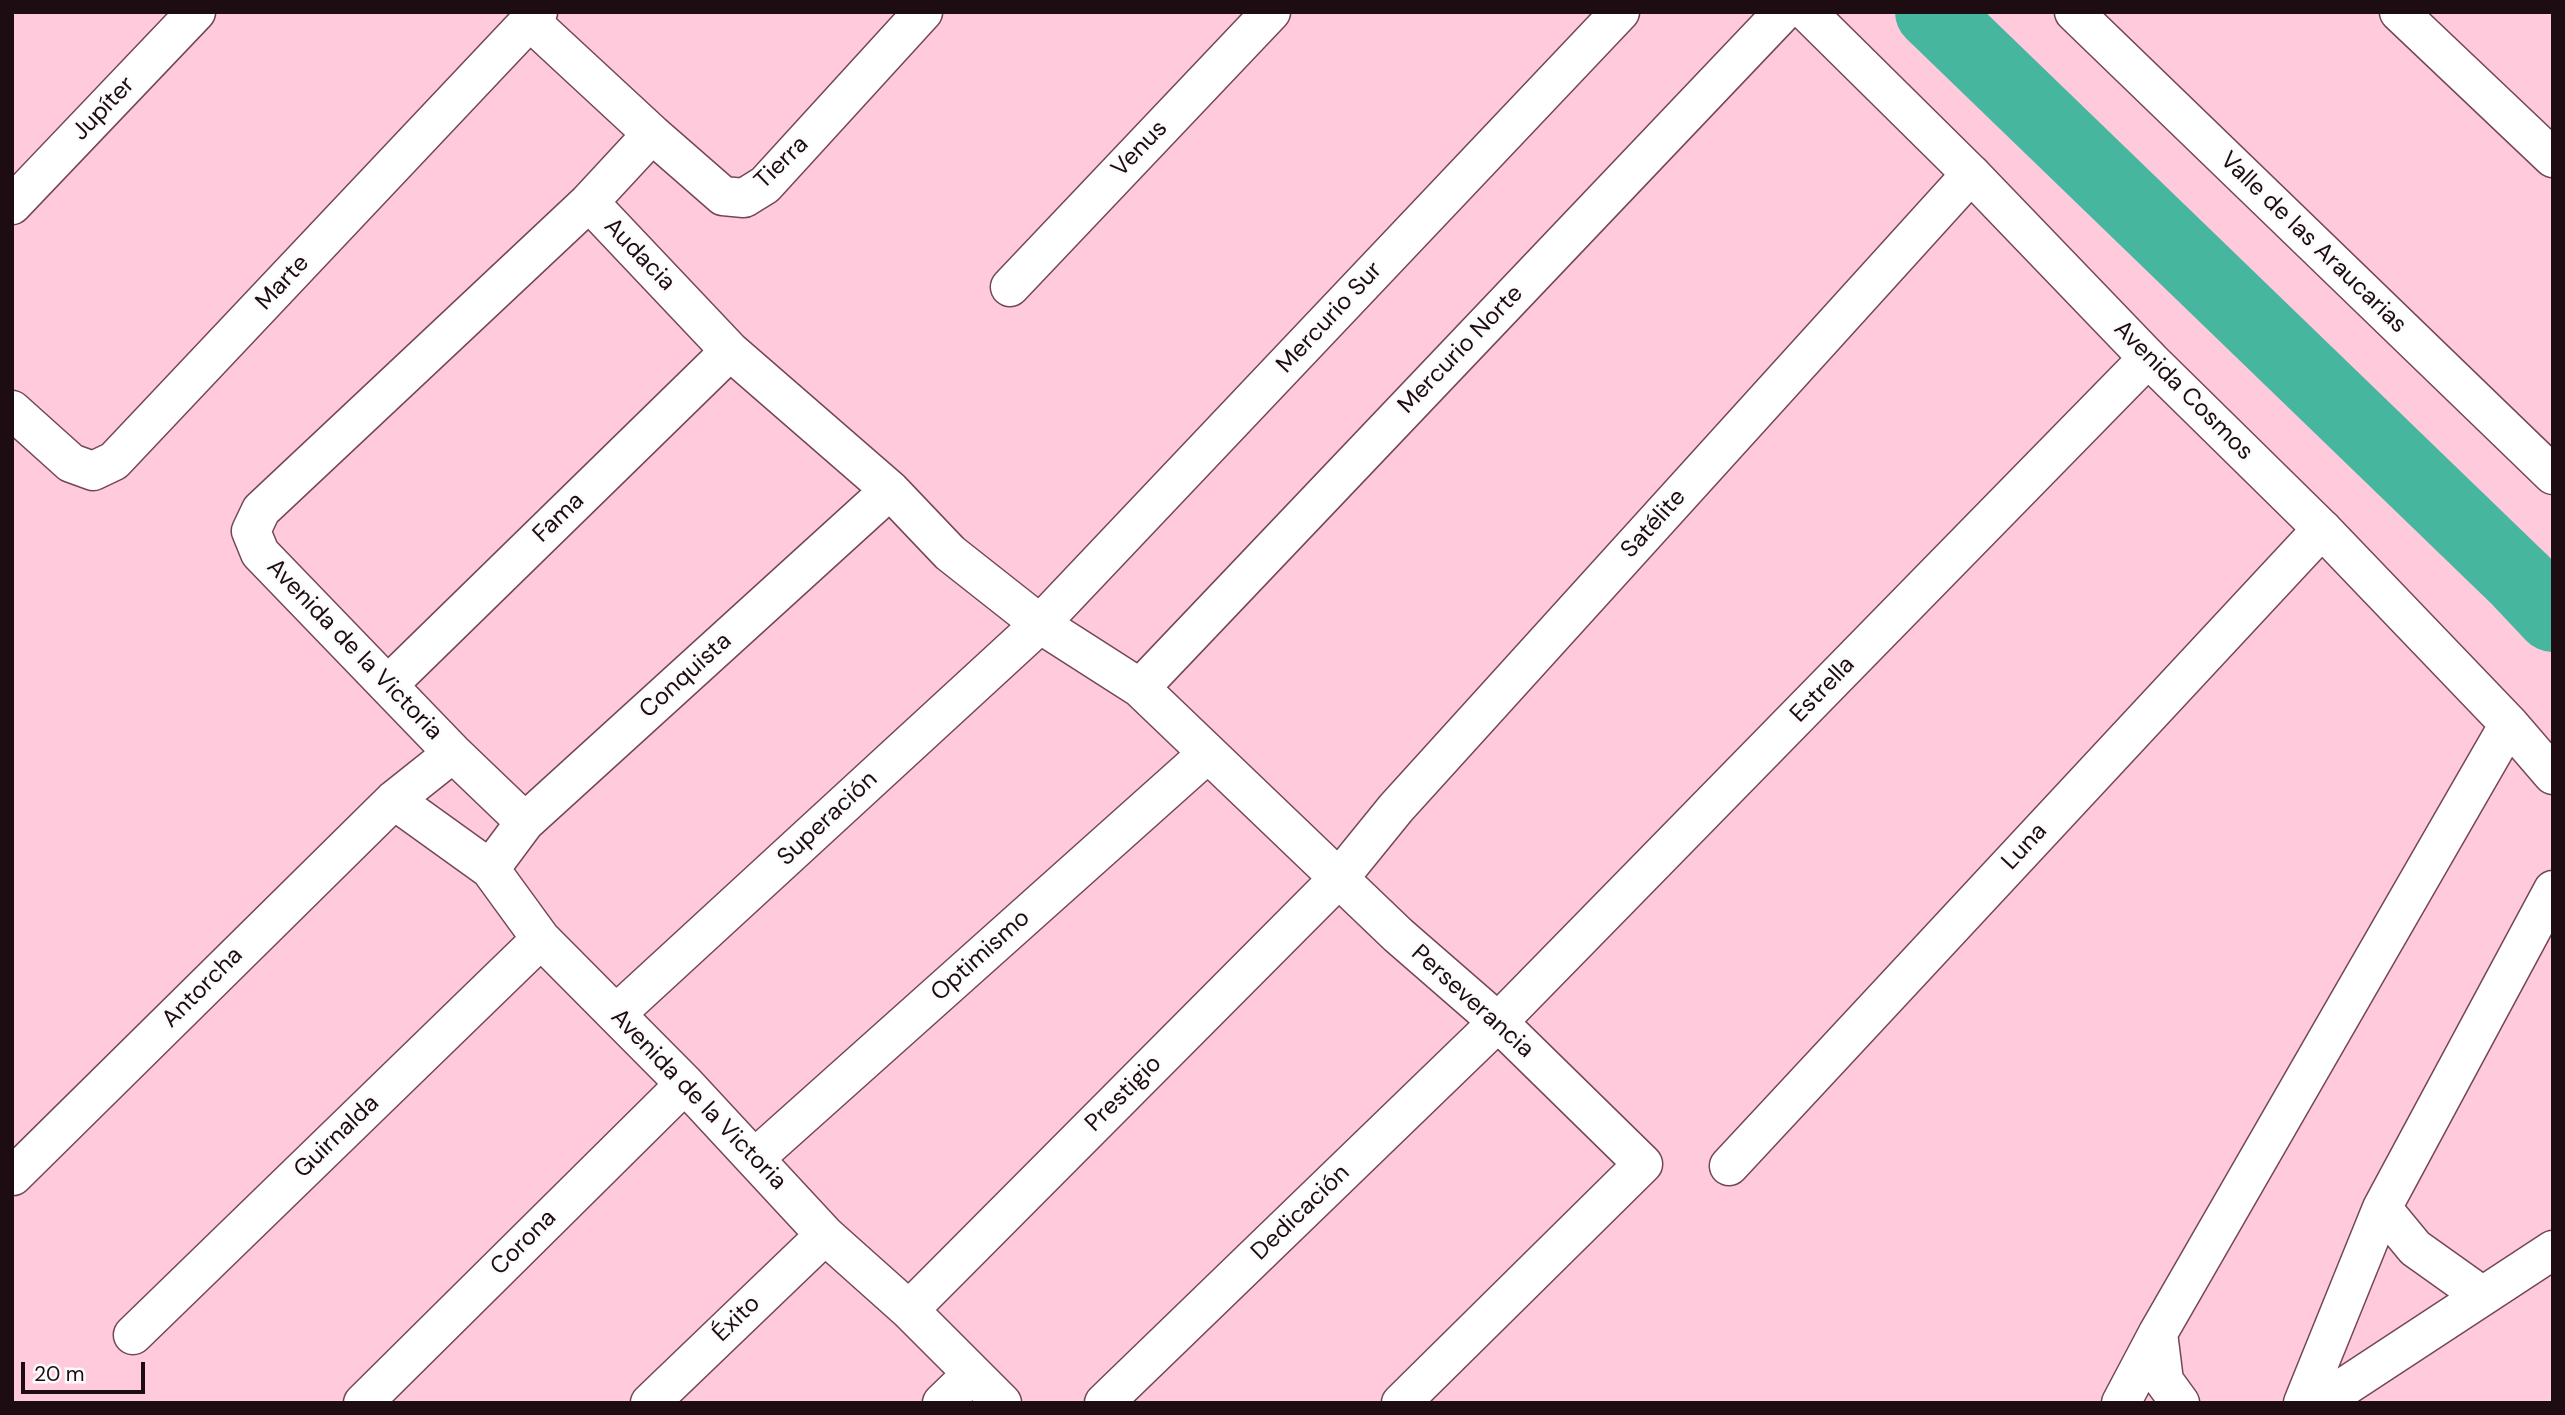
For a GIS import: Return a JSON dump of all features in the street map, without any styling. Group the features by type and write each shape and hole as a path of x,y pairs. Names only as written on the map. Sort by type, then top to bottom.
{"street":[{"name":"Jupíter","path":"12,205 196,12"},
{"name":"Tierra","path":"534,17 652,134 723,196 744,198 765,185 923,12"},
{"name":"Venus","path":"1010,286 1271,12"},
{"name":"Mercurio Sur","path":"1040,624 1620,12"},
{"name":"Mercurio Norte","path":"1140,688 1783,12"},
{"name":"Avenida Cosmos","path":"1807,12 1971,174 2148,358 2322,529 2509,723 2553,775"},
{"name":"Valle de las Araucarias","path":"2074,12 2553,475"},
{"path":"2399,12 2553,158"},
{"name":"Marte","path":"12,410 71,464 93,471 114,461 534,17"},
{"path":"589,202 652,134"},
{"name":"Satélite","path":"1340,877 1396,808 1971,174"},
{"name":"Audacia","path":"251,531 261,510 589,202 730,351 890,490 950,552 1040,624"},
{"name":"Fama","path":"388,685 730,351"},
{"name":"Estrella","path":"1498,1022 2148,358"},
{"name":"Conquista","path":"490,869 525,822 890,490"},
{"name":"Luna","path":"1729,1166 2322,529"},
{"name":"Avenida de la Victoria","path":"251,531 260,553 453,753 525,822"},
{"name":"Perseverancia","path":"1040,624 1140,688 1398,935 1498,1022 1643,1164 1401,1403"},
{"name":"Superación","path":"616,1014 1040,624"},
{"path":"2121,1403 2158,1333 2509,723"},
{"name":"Antorcha","path":"13,1176 394,800 453,753"},
{"name":"Optimismo","path":"755,1158 1207,754"},
{"name":"Avenida de la Victoria","path":"394,800 490,869 541,939 685,1084 825,1235 909,1310 1002,1403"},
{"name":"Prestigio","path":"909,1310 1340,877"},
{"path":"2303,1403 2382,1208 2553,890"},
{"name":"Guirnalda","path":"133,1335 541,939"},
{"name":"Dedicación","path":"1104,1403 1498,1022"},
{"name":"Corona","path":"363,1403 685,1084"},
{"path":"2382,1208 2415,1248 2481,1295"},
{"name":"Éxito","path":"650,1403 825,1235"},
{"path":"2320,1403 2553,1250"},
{"path":"2158,1333 2164,1381 2180,1403"},
{"path":"942,1403 972,1374"}],"waterway":[{"path":"1932,12 2520,580 2553,615"}]}
